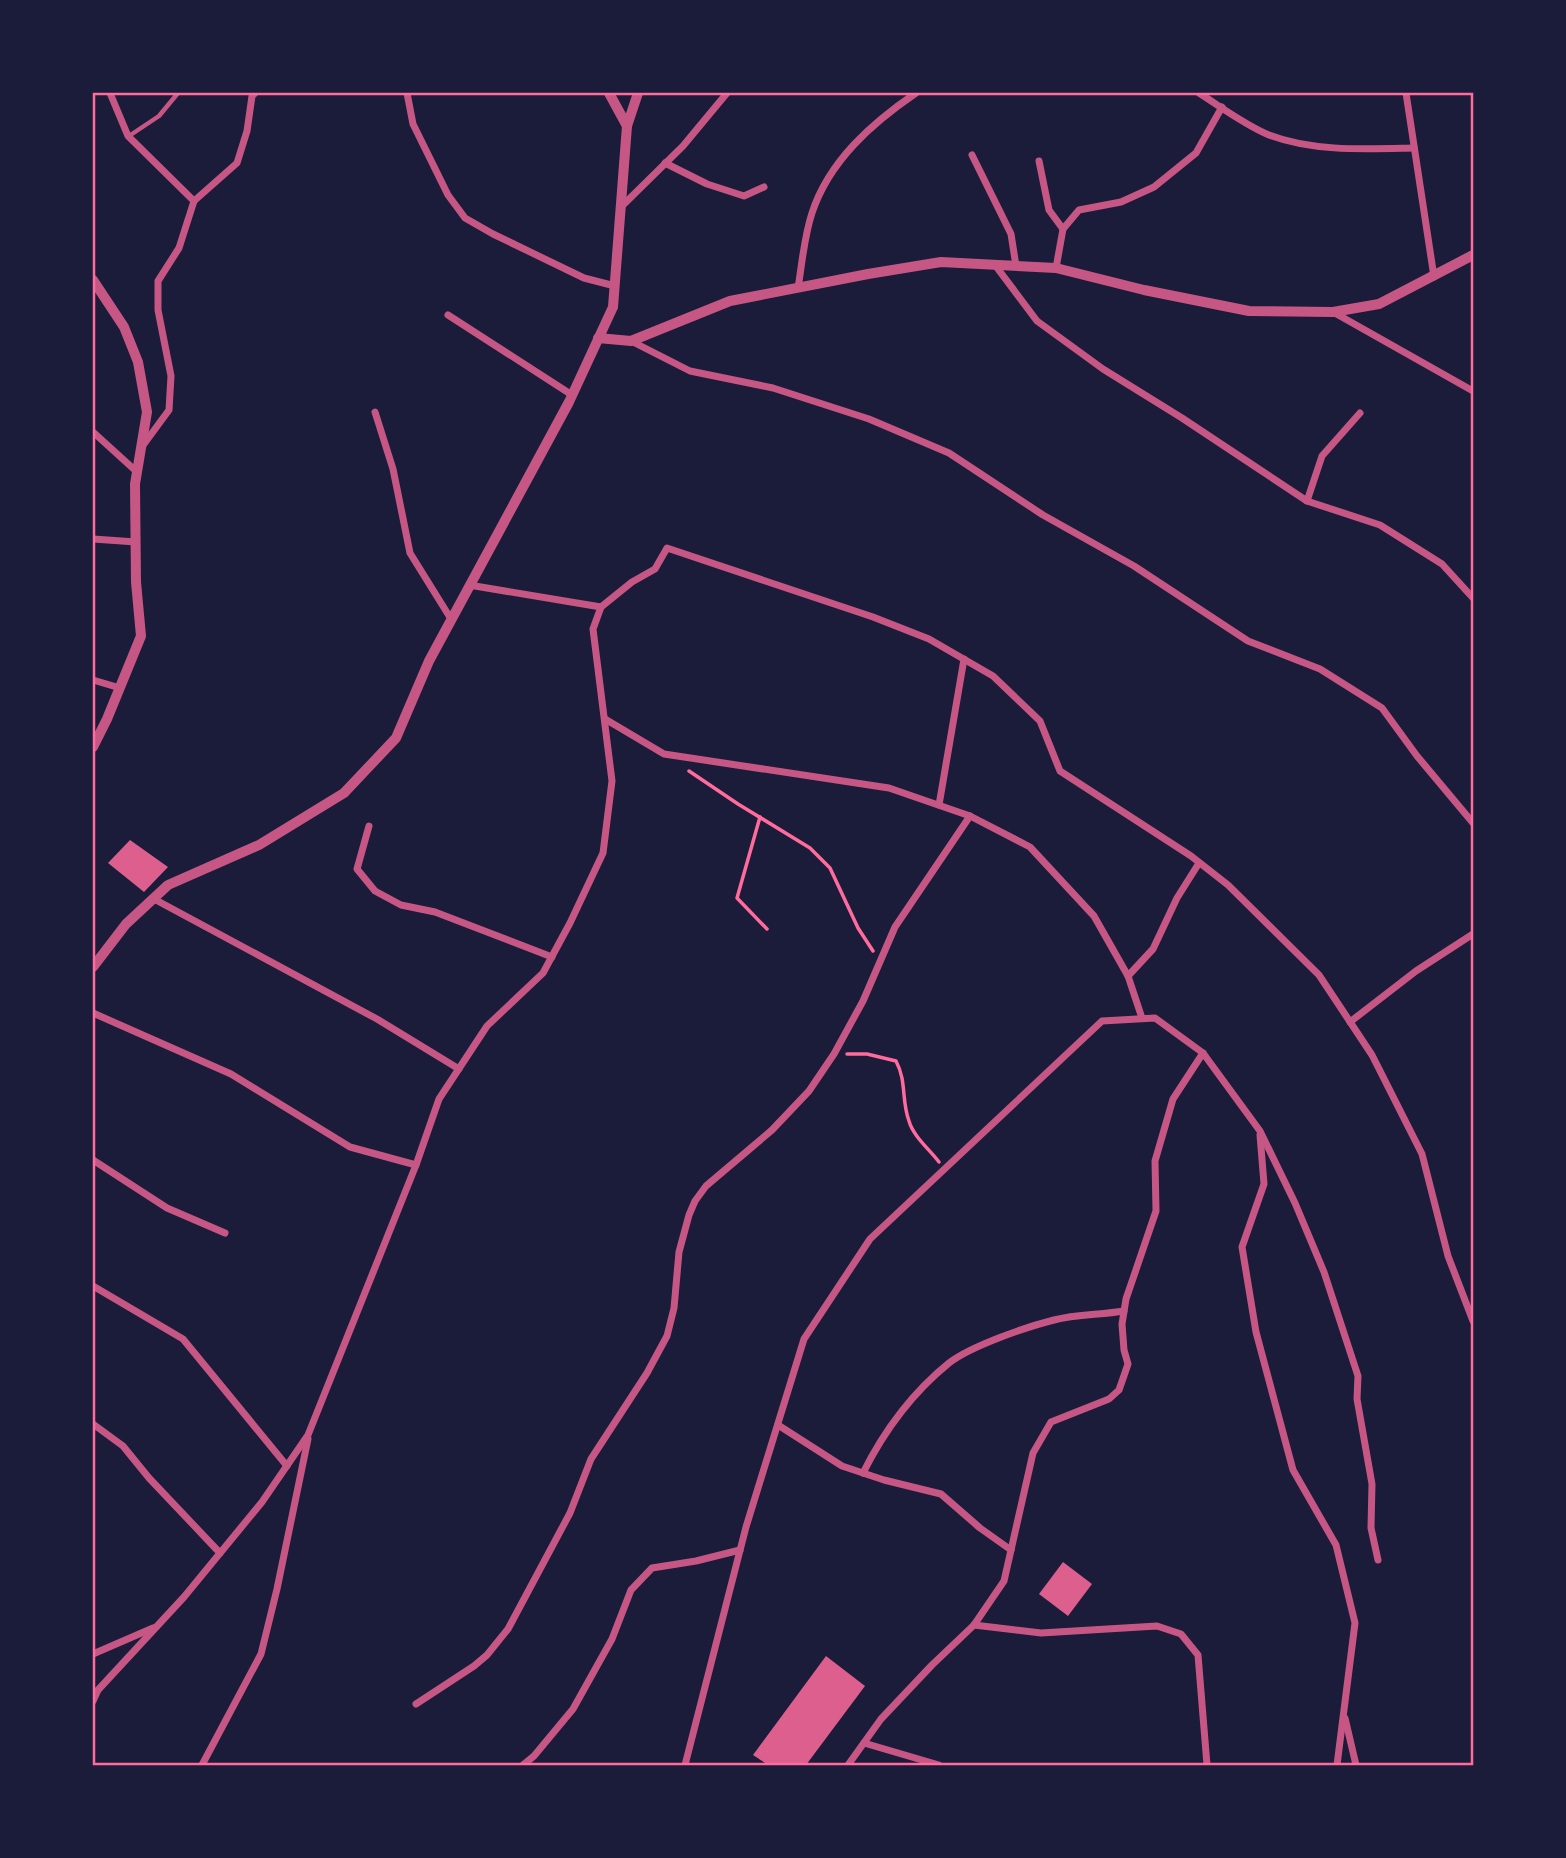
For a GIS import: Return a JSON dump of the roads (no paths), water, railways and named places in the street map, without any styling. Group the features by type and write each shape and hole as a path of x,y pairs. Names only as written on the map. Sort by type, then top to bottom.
{"street":[{"path":"110,93 128,136 194,201"},
{"path":"141,447 169,410 170,376 158,310 158,281 179,248 194,201 237,163 247,131 252,96 255,93"},
{"path":"407,93 413,124 448,195 465,218 492,234 584,278 615,286"},
{"path":"609,93 627,126"},
{"path":"93,967 126,924 168,885 259,845 344,793 396,738 429,661 572,395 613,307 627,126 638,93"},
{"path":"621,207 665,163 727,93"},
{"path":"797,288 811,215 825,181 846,153 889,111 916,93"},
{"path":"1199,93 1268,135 1308,144 1355,149 1414,148"},
{"path":"1406,93 1434,277"},
{"path":"1056,268 1063,229 1079,210 1121,202 1154,187 1196,153 1222,107"},
{"path":"972,155 1012,234 1016,266"},
{"path":"1039,161 1049,210 1063,229"},
{"path":"665,163 707,184 744,196 764,187"},
{"path":"631,341 730,301 941,262 1056,268 1144,290 1249,311 1333,312 1379,304 1473,255"},
{"path":"995,265 1037,321 1103,369 1307,501 1380,525 1442,564 1473,597"},
{"path":"93,280 124,327 138,362 147,412 137,472 136,582 141,636 93,747"},
{"path":"1333,312 1473,391"},
{"path":"448,315 572,395"},
{"path":"598,338 631,341 690,371 773,388 869,419 949,453 1043,515 1134,566 1248,641 1320,669 1382,708 1417,756 1473,823"},
{"path":"375,412 393,469 410,553 451,619"},
{"path":"1307,501 1322,456 1360,413"},
{"path":"93,432 137,472"},
{"path":"93,539 136,542"},
{"path":"202,1765 261,1654 308,1435 416,1165 439,1100 486,1026 543,973 603,853 612,781 593,629 601,607 632,582 655,569 667,548 873,617 929,639 993,676 1040,721 1060,771 1199,863 1228,886 1319,975 1372,1055 1422,1154 1448,1256 1473,1321"},
{"path":"469,585 601,607"},
{"path":"939,805 964,659"},
{"path":"93,680 120,688"},
{"path":"605,719 664,754 889,788 970,816 1030,847 1094,916 1128,976 1142,1018"},
{"path":"416,1704 474,1666 499,1642 508,1629 570,1513 591,1458 647,1373 667,1336 674,1308 679,1252 688,1215 695,1201 706,1186 794,1109 834,1054 863,1001 879,959 916,893 970,816"},
{"path":"369,826 357,869 375,891 401,905 435,912 552,957"},
{"path":"1128,976 1153,948 1177,898 1199,863"},
{"path":"154,899 377,1019 459,1069"},
{"path":"1350,1022 1416,971 1473,934"},
{"path":"93,1013 231,1074 349,1147 416,1165"},
{"path":"685,1765 740,1550 804,1339 870,1239 1102,1021 1155,1018 1203,1053 1260,1131 1295,1203 1324,1272 1358,1376 1357,1399 1371,1484 1371,1528 1378,1560"},
{"path":"848,1765 890,1710 974,1625 1004,1581 1033,1453 1051,1422 1109,1399 1119,1390 1128,1364 1122,1324 1126,1299 1156,1211 1155,1161 1173,1099 1203,1053"},
{"path":"1260,1131 1264,1184 1242,1247 1256,1332 1293,1470 1336,1545 1355,1623 1337,1765"},
{"path":"93,1160 167,1208 225,1233"},
{"path":"93,1286 183,1339 287,1466"},
{"path":"863,1473 881,1437 914,1396 951,1361 1006,1335 1057,1319 1124,1311"},
{"path":"93,1424 123,1446 149,1478 220,1553"},
{"path":"778,1425 842,1466 941,1493 980,1528 1011,1550"},
{"path":"93,1701 99,1690 262,1502 308,1435"},
{"path":"523,1765 534,1756 573,1709 612,1639 631,1590 652,1568 740,1550"},
{"path":"974,1625 1041,1633 1157,1626 1181,1634 1198,1655 1207,1765"},
{"path":"93,1654 157,1626"},
{"path":"1344,1714 1356,1765"},
{"path":"864,1743 939,1765"}],"lane":[{"path":"128,136 159,116 178,93"}]}
